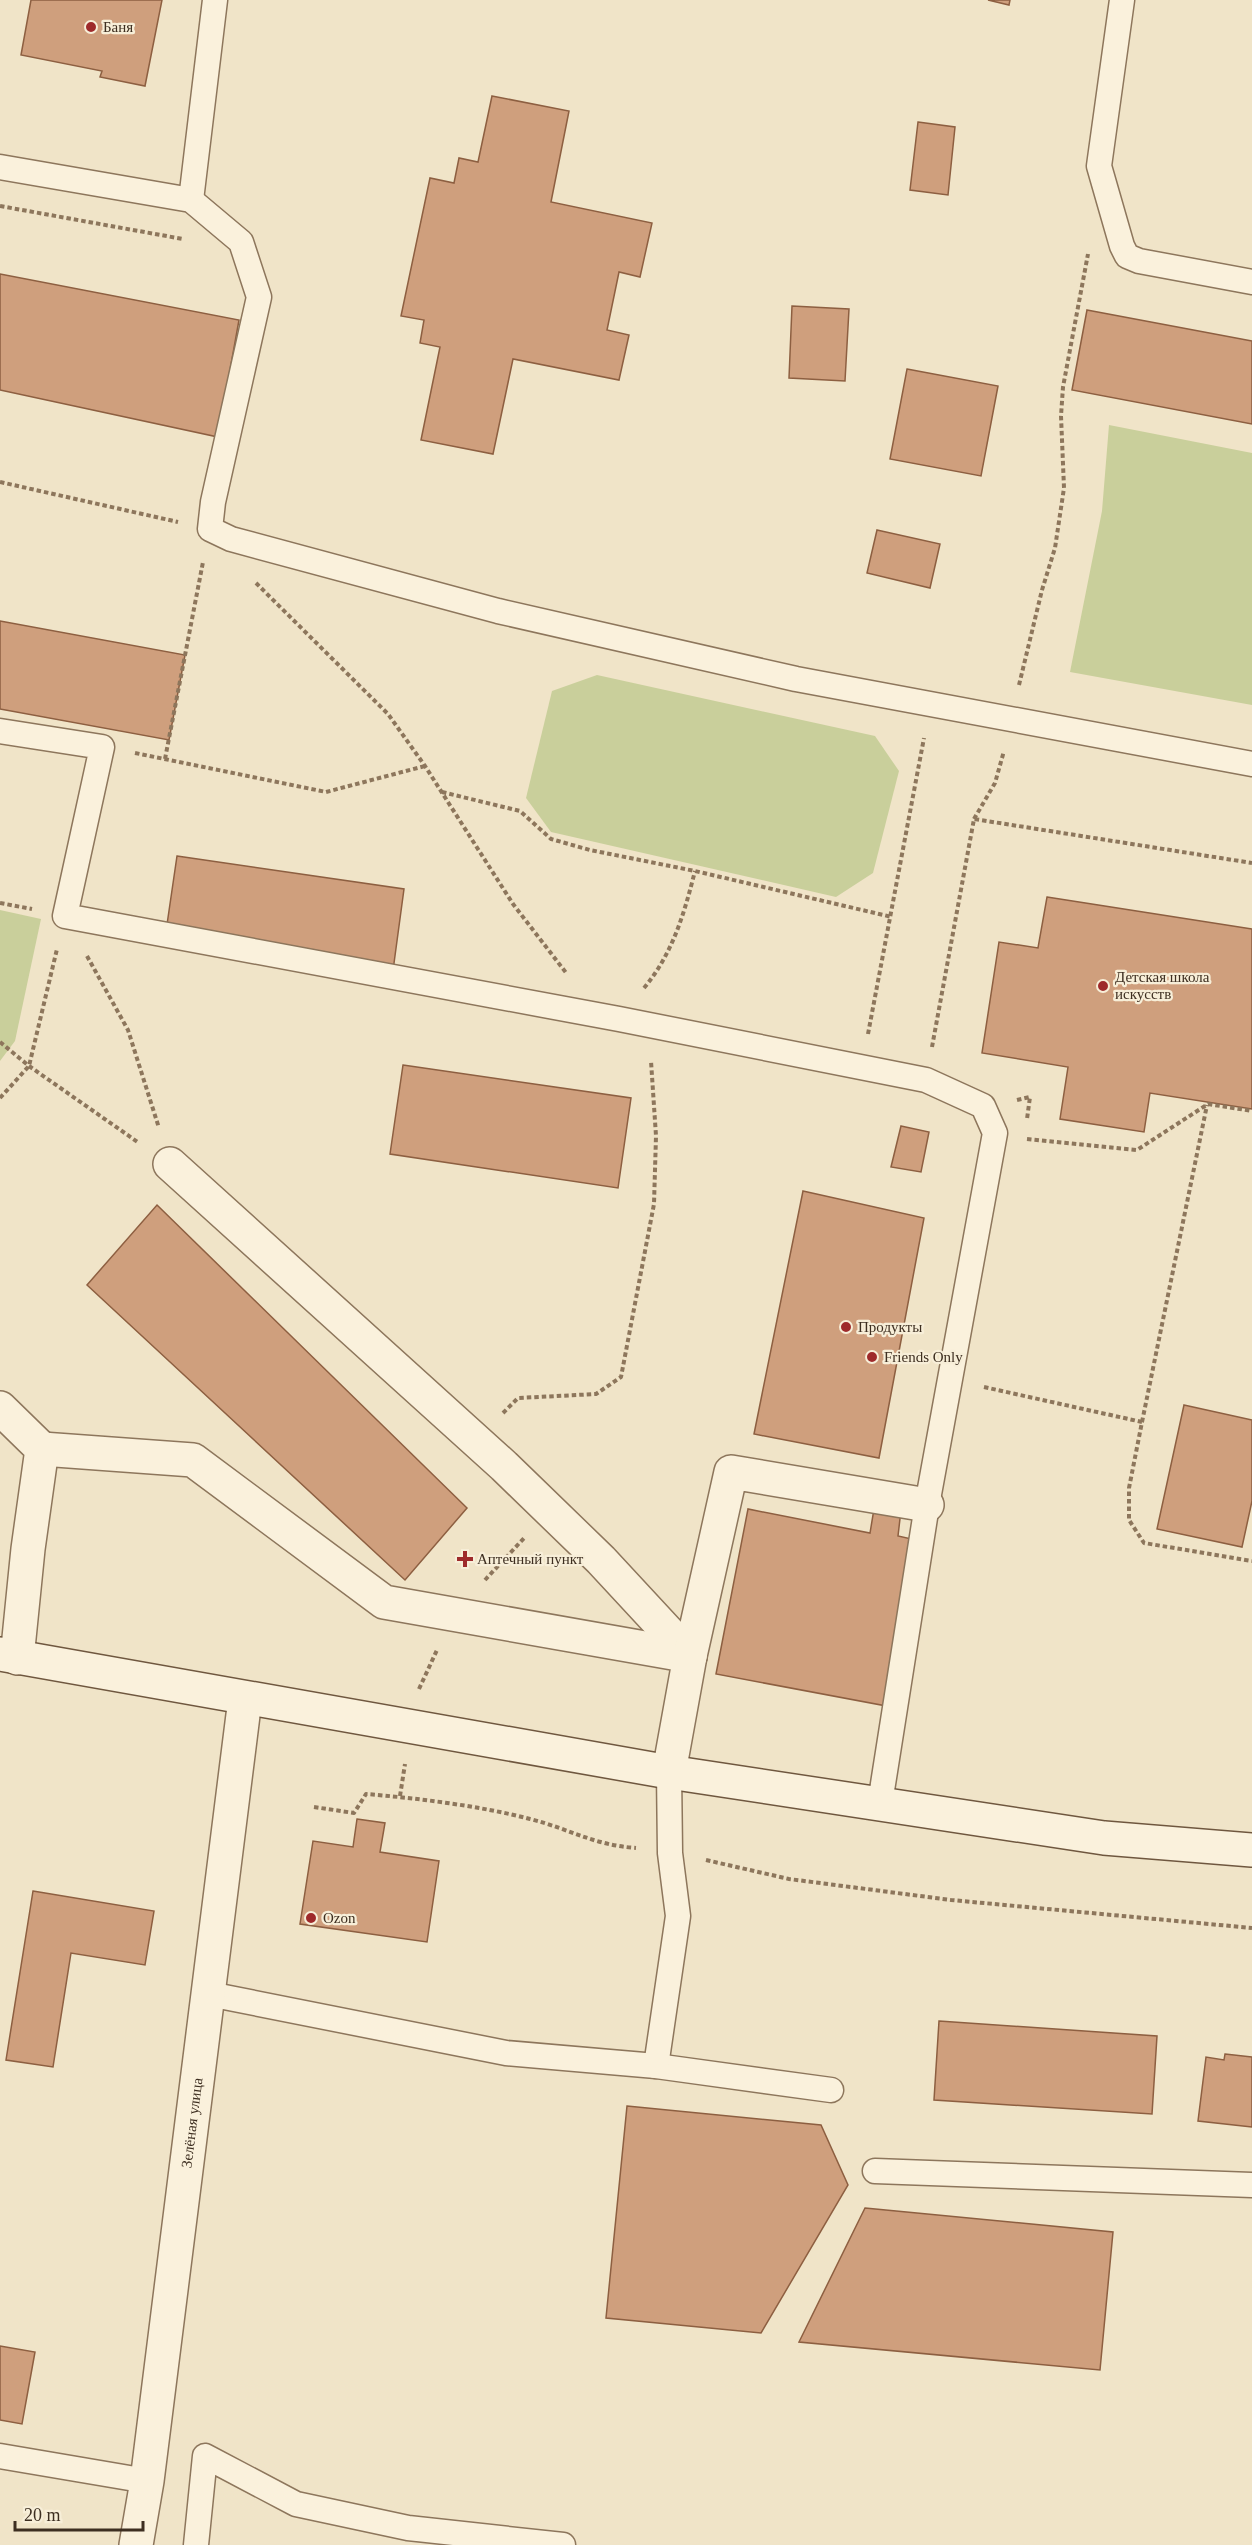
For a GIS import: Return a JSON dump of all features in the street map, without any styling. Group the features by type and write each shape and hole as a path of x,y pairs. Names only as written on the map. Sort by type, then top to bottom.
{"street":[{"path":"170,1164 476,1441 601,1560 690,1656"},
{"path":"0,1408 42,1449 193,1460 384,1602 690,1656"},
{"path":"42,1449 28,1549 9,1656 669,1772 1104,1838 1252,1850"},
{"path":"669,1772 690,1656 731,1472 927,1505"},
{"name":"Зелёная улица","path":"136,2545 147,2481 245,1699"}],"lane":[{"path":"191,200 215,0"},
{"path":"1122,0 1099,166 1122,246 1127,256 1139,261 1252,282"},
{"path":"0,167 191,200 241,242 259,297 213,502 210,529 231,539 498,611 796,679 931,703 1011,721 1252,764"},
{"path":"0,731 102,747 65,916 619,1019 926,1080 983,1106 995,1132 927,1505 880,1803"},
{"path":"656,2066 678,1916 670,1853 669,1772"},
{"path":"209,1994 506,2053 656,2066 831,2090"},
{"path":"875,2171 1252,2185"},
{"path":"0,2456 147,2481"},
{"path":"196,2545 205,2456 296,2504 408,2528 563,2545"}],"path":[{"path":"0,206 194,242"},
{"path":"926,1080 974,819 995,783 1030,637 1056,549 1064,488 1061,416 1063,387 1089,249"},
{"path":"0,482 210,529 165,759"},
{"path":"251,577 388,714 425,766 513,904 570,978"},
{"path":"862,1067 931,703"},
{"path":"102,747 326,792 425,766"},
{"path":"442,792 520,811 551,839 590,850 695,871 892,917"},
{"path":"974,819 1252,863"},
{"path":"476,1441 518,1398 596,1395 621,1377 654,1204 656,1136 655,1089 650,1049 636,1031 619,1019 654,977 681,926 695,871"},
{"path":"0,1098 28,1066 65,916"},
{"path":"65,916 128,1030 170,1164"},
{"path":"0,1042 28,1066 170,1164"},
{"path":"983,1106 1030,1097 1025,1139 1137,1150 1208,1104 1252,1111"},
{"path":"1208,1104 1129,1488 1129,1520 1144,1543 1252,1560"},
{"path":"949,1380 1142,1422"},
{"path":"314,1807 354,1813 366,1794 400,1796 530,1819 596,1843 670,1853 789,1879 882,1891 1252,1928"}],"green space":[{"path":"1109,425 1252,453 1252,705 1070,672 1102,511"},
{"path":"597,675 875,736 899,771 873,873 836,897 551,832 526,798 552,691"},
{"path":"0,910 41,919 15,1041 0,1061"}],"building":[{"name":"Баня","path":"31,0 162,0 145,86 100,77 102,71 21,55"},
{"path":"988,0 1010,0 1009,5"},
{"path":"492,96 569,111 551,202 652,223 640,277 619,272 607,330 629,335 619,380 513,359 493,454 421,440 440,347 420,343 424,320 401,316 430,178 454,183 459,158 478,162"},
{"path":"918,122 955,127 948,195 910,190"},
{"path":"0,274 239,320 218,437 0,390"},
{"path":"792,306 849,309 845,381 789,378"},
{"path":"1087,310 1252,341 1252,424 1072,390"},
{"path":"907,369 998,386 981,476 890,459"},
{"path":"877,530 940,544 930,588 867,573"},
{"path":"0,621 185,655 169,740 0,709"},
{"path":"177,856 404,889 392,978 164,945"},
{"path":"1047,897 1252,929 1252,1109 1150,1093 1144,1132 1060,1119 1068,1067 982,1053 999,942 1038,948"},
{"path":"403,1065 631,1098 618,1188 390,1154"},
{"path":"901,1126 929,1132 921,1172 891,1167"},
{"path":"803,1191 924,1218 879,1458 754,1434"},
{"path":"157,1205 467,1508 405,1580 87,1285"},
{"path":"1184,1405 1252,1420 1252,1501 1242,1547 1157,1529"},
{"path":"875,1503 901,1510 898,1536 916,1540 892,1707 716,1674 748,1509 870,1533"},
{"path":"357,1819 385,1823 380,1852 439,1861 427,1942 300,1924 313,1841 353,1847"},
{"path":"33,1891 154,1911 145,1965 71,1953 53,2067 6,2060"},
{"path":"939,2021 1157,2036 1152,2114 934,2100"},
{"path":"1225,2054 1252,2057 1252,2127 1198,2121 1206,2057 1224,2060"},
{"path":"627,2106 821,2125 848,2185 761,2333 606,2318"},
{"path":"865,2208 1113,2232 1100,2370 799,2342"},
{"path":"0,2346 35,2352 22,2424 0,2420"}],"place":[{"name":"Баня","path":"91,27"},
{"name":"Детская школа искусств","path":"1103,986"},
{"name":"Продукты","path":"846,1327"},
{"name":"Friends Only","path":"872,1357"},
{"name":"Аптечный пункт","path":"465,1559"},
{"name":"Ozon","path":"311,1918"}]}
